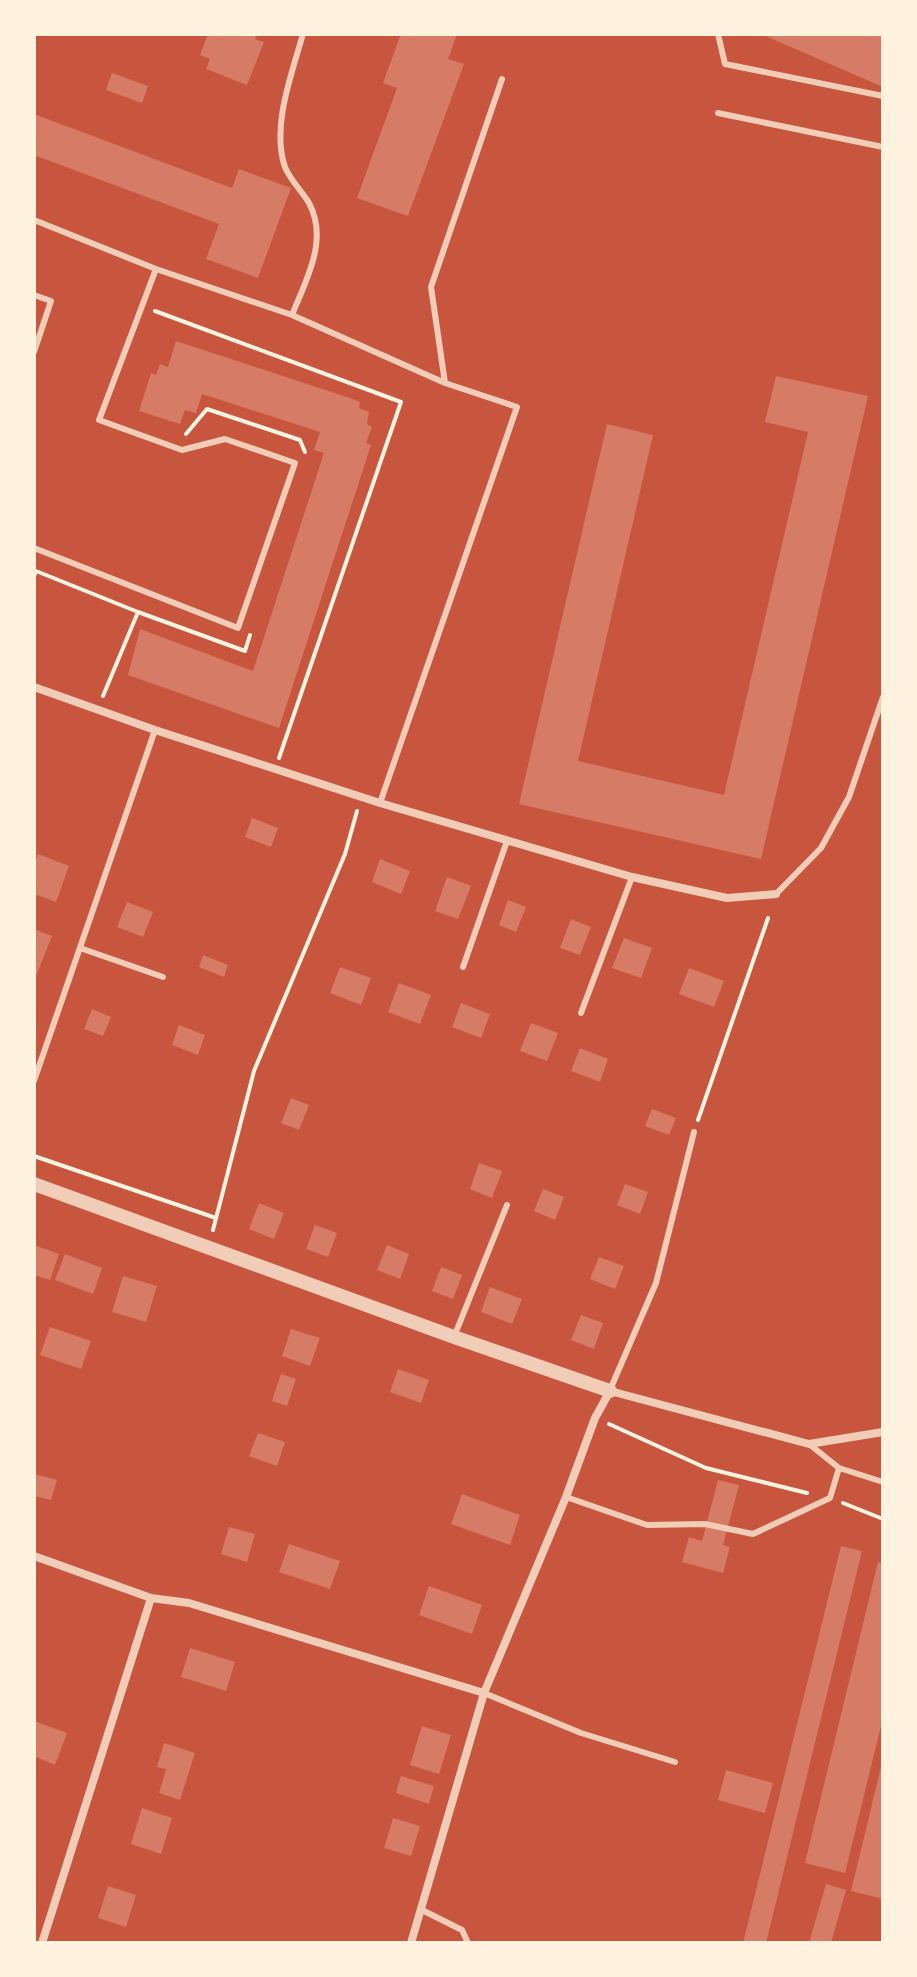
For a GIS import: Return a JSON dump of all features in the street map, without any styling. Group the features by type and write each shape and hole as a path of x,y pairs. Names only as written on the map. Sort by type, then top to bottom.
{"street":[{"path":"34,687 361,797 632,877 727,898 776,894"},
{"path":"34,1184 610,1391 809,1444 883,1432"},
{"path":"411,1943 484,1693 566,1497 595,1418 610,1391"},
{"path":"34,1556 151,1598 189,1603 484,1693"},
{"path":"42,1943 151,1598"}],"lane":[{"path":"292,315 318,248 311,206 285,167 280,128 303,34"},
{"path":"718,34 725,64 883,96"},
{"path":"445,383 431,287 502,79"},
{"path":"718,113 883,147"},
{"path":"34,220 156,269 292,315 445,383 517,407 380,803"},
{"path":"34,548 238,628 295,463 225,439 182,450 99,420 156,269"},
{"path":"34,295 51,301 34,352"},
{"path":"776,894 821,848 849,797 883,697"},
{"path":"34,1081 155,730"},
{"path":"463,967 507,841"},
{"path":"581,1013 632,877"},
{"path":"80,948 163,977"},
{"path":"610,1391 656,1283 694,1132"},
{"path":"454,1337 507,1205"},
{"path":"809,1444 839,1468 883,1482"},
{"path":"566,1497 647,1525 705,1524 753,1534 830,1498 839,1468"},
{"path":"484,1693 581,1733 675,1762"},
{"path":"422,1910 462,1930 468,1943"}],"path":[{"path":"152,309 401,402 279,758"},
{"path":"185,435 207,409 300,440 308,461"},
{"path":"34,576 36,571 245,651 255,622"},
{"path":"103,696 138,612"},
{"path":"208,1247 254,1071 345,854 361,797"},
{"path":"694,1132 768,918"},
{"path":"34,1156 216,1218"},
{"path":"595,1418 706,1468 830,1498 883,1519"}],"building":[{"path":"208,34 257,34 255,39 264,42 247,85 206,69 210,59 200,55"},
{"path":"401,34 457,34 448,59 464,64 408,216 357,198 397,88 383,83"},
{"path":"761,34 883,34 883,87"},
{"path":"112,73 148,86 142,103 106,90"},
{"path":"34,114 232,188 239,169 291,188 258,278 206,259 219,224 34,155"},
{"path":"176,341 350,398 360,402 359,408 369,412 367,424 372,427 366,443 371,445 279,728 128,675 140,629 253,671 324,453 314,450 320,432 202,394 196,413 185,410 180,424 139,411 151,373 156,375 160,364 168,367"},
{"path":"776,376 868,396 761,859 519,804 607,424 653,435 578,761 724,795 808,432 765,422"},
{"path":"252,818 278,828 271,847 245,837"},
{"path":"38,854 69,866 56,902 34,894 34,865"},
{"path":"380,859 410,871 401,894 372,882"},
{"path":"447,877 471,886 458,919 435,911"},
{"path":"508,900 526,907 516,932 499,925"},
{"path":"127,902 153,912 143,937 117,927"},
{"path":"571,919 591,927 580,955 560,948"},
{"path":"34,929 52,936 34,981"},
{"path":"624,938 652,948 641,978 612,968"},
{"path":"203,955 228,965 224,977 199,967"},
{"path":"340,967 371,978 361,1005 330,993"},
{"path":"689,968 724,981 714,1007 679,994"},
{"path":"399,983 431,995 420,1024 388,1012"},
{"path":"461,1003 490,1014 481,1038 452,1027"},
{"path":"92,1009 111,1017 103,1036 84,1029"},
{"path":"531,1023 558,1033 547,1061 520,1051"},
{"path":"179,1025 205,1035 198,1055 172,1045"},
{"path":"580,1048 608,1059 600,1082 571,1071"},
{"path":"291,1098 309,1105 299,1130 281,1123"},
{"path":"652,1109 676,1118 669,1135 645,1126"},
{"path":"479,1163 502,1171 492,1198 470,1189"},
{"path":"625,1184 648,1192 640,1214 617,1205"},
{"path":"543,1189 564,1197 555,1220 534,1211"},
{"path":"259,1203 284,1213 274,1239 249,1229"},
{"path":"315,1225 337,1233 328,1257 306,1249"},
{"path":"34,1245 59,1254 50,1280 34,1275"},
{"path":"387,1245 409,1254 400,1279 377,1270"},
{"path":"65,1254 102,1268 93,1294 55,1280"},
{"path":"599,1257 624,1266 615,1289 590,1279"},
{"path":"441,1267 462,1275 453,1299 432,1291"},
{"path":"123,1276 157,1286 146,1322 112,1312"},
{"path":"490,1287 522,1299 512,1324 481,1312"},
{"path":"581,1315 603,1323 594,1349 571,1340"},
{"path":"50,1327 91,1341 81,1369 40,1355"},
{"path":"291,1329 320,1338 310,1366 282,1356"},
{"path":"398,1369 429,1380 421,1403 390,1392"},
{"path":"281,1374 296,1379 287,1406 272,1401"},
{"path":"258,1433 285,1442 277,1466 249,1456"},
{"path":"35,1474 57,1480 51,1500 34,1496"},
{"path":"718,1480 739,1485 723,1545 730,1547 723,1573 682,1562 689,1537 702,1541"},
{"path":"462,1494 520,1515 510,1545 451,1524"},
{"path":"229,1527 255,1534 247,1562 221,1554"},
{"path":"289,1544 340,1561 330,1589 279,1572"},
{"path":"841,1546 862,1551 766,1943 743,1943"},
{"path":"878,1562 883,1564 883,1718 845,1873 805,1863"},
{"path":"429,1586 482,1605 472,1634 419,1615"},
{"path":"190,1648 235,1662 226,1691 181,1677"},
{"path":"34,1721 67,1733 55,1765 34,1756"},
{"path":"422,1726 451,1735 439,1774 410,1765"},
{"path":"164,1743 195,1753 180,1800 159,1793 166,1769 157,1767"},
{"path":"883,1763 883,1899 851,1891"},
{"path":"726,1770 773,1783 765,1813 718,1800"},
{"path":"401,1776 434,1786 429,1804 396,1793"},
{"path":"142,1808 172,1818 161,1854 131,1844"},
{"path":"393,1818 420,1826 411,1856 384,1848"},
{"path":"826,1884 846,1890 831,1943 809,1943"},
{"path":"108,1886 136,1895 126,1927 98,1918"}]}
